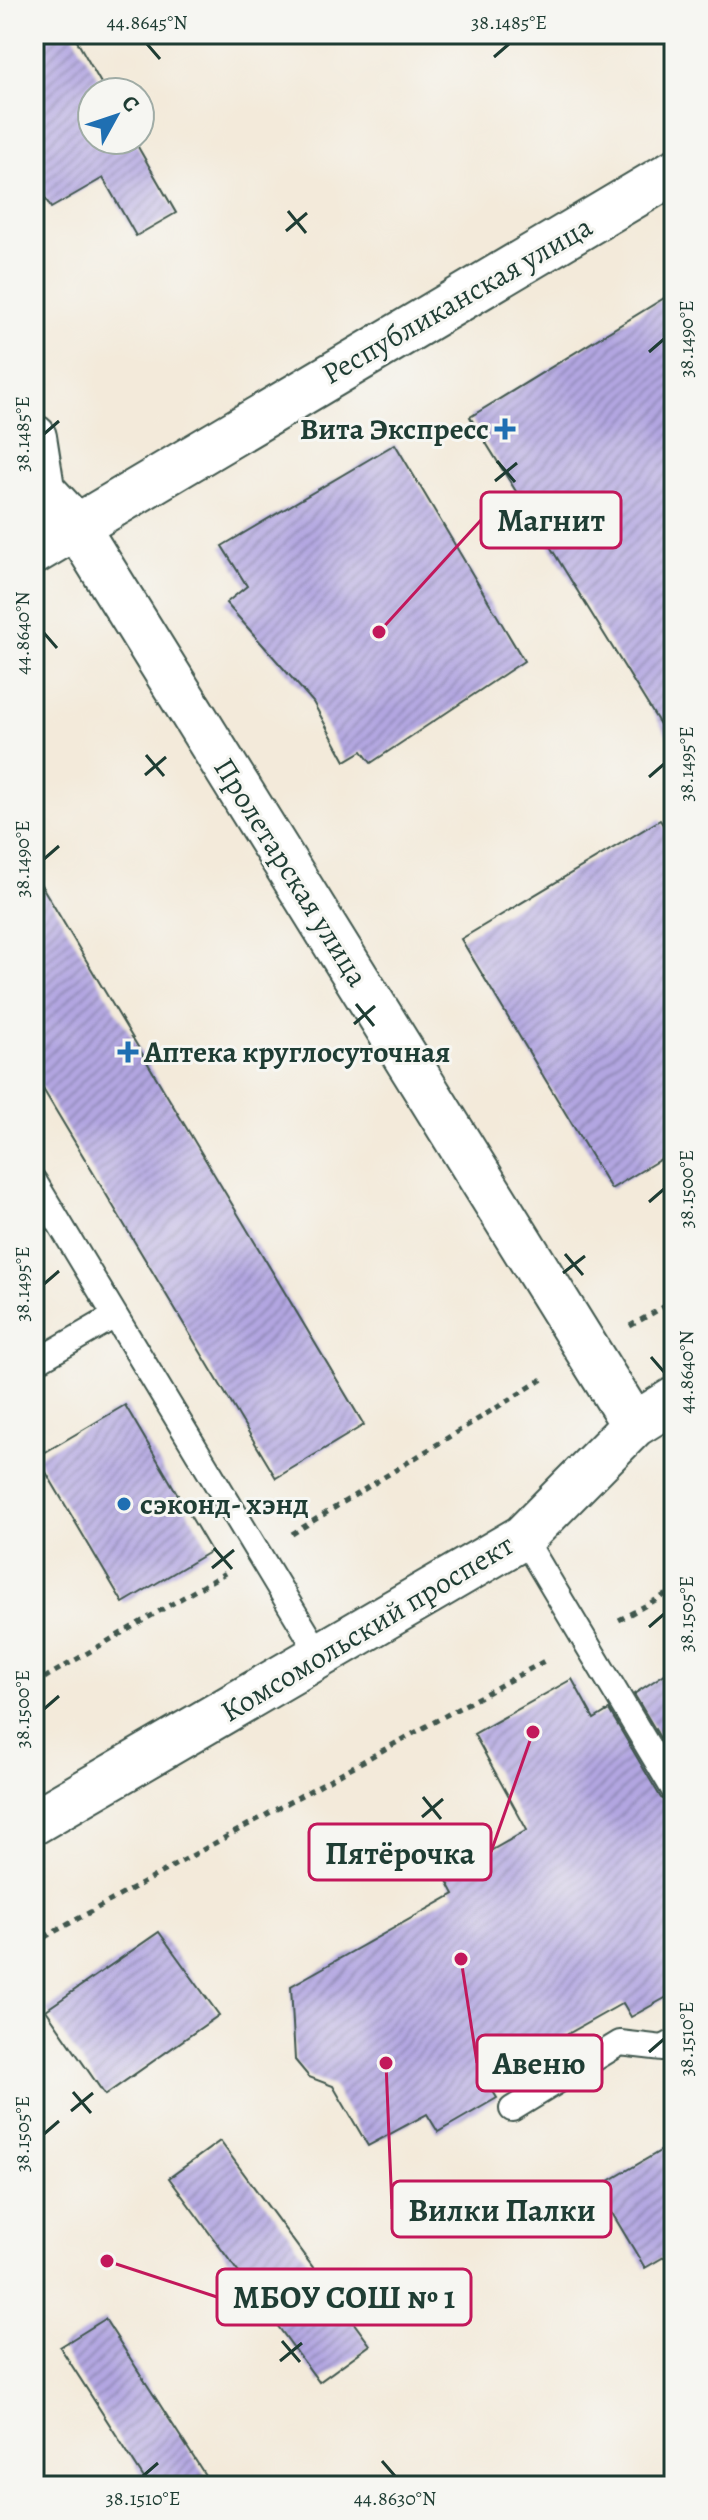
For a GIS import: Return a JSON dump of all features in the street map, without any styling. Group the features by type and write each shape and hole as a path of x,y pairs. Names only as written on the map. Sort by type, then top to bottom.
{"street":[{"name":"Республиканская улица","path":"34,552 674,172"},
{"name":"Пролетарская улица","path":"34,437 38,485 76,526 634,1425"},
{"name":"Комсомольский проспект","path":"34,1822 523,1537 634,1425 674,1400"}],"lane":[{"path":"34,1181 113,1317 321,1657"},
{"path":"34,1363 113,1317"},
{"path":"523,1537 674,1790"},
{"path":"512,2109 620,2043 663,2048 674,2042"}],"path":[{"path":"34,1684 259,1554 588,1350 674,1301"},
{"path":"34,1943 674,1590"}],"building":[{"path":"34,34 73,34 97,76 76,76 76,156 143,156 176,213 136,236 103,178 51,208 34,179"},
{"path":"674,292 674,747 470,417"},
{"path":"395,444 524,661 371,763 362,751 345,761 313,702 226,603 247,586 222,546"},
{"path":"660,820 674,842 674,1151 611,1189 461,939"},
{"path":"34,873 364,1425 276,1478 34,1074"},
{"name":"сэконд- хэнд","path":"125,1405 211,1551 123,1603 37,1457"},
{"path":"674,1668 674,1761 634,1694"},
{"path":"572,1679 594,1719 609,1710 661,1798 674,1805 674,1993 631,2017 623,2003 486,2080 497,2098 438,2132 427,2114 368,2146 333,2086 309,2077 295,2060 291,1986 454,1894 445,1877 527,1830 474,1734"},
{"path":"159,1932 219,2015 105,2095 46,2010"},
{"path":"220,2141 370,2345 319,2382 169,2178"},
{"path":"674,2143 674,2251 645,2268 597,2188"},
{"path":"105,2319 212,2486 149,2486 60,2347"}],"place":[{"name":"Вита Экспресс","path":"505,429"},
{"name":"Магнит","path":"379,632"},
{"name":"Аптека круглосуточная","path":"128,1052"},
{"name":"сэконд- хэнд","path":"124,1504"},
{"name":"Пятёрочка","path":"533,1732"},
{"name":"Авеню","path":"461,1959"},
{"name":"Вилки Палки","path":"386,2063"},
{"name":"МБОУ СОШ № 1","path":"107,2261"}]}
